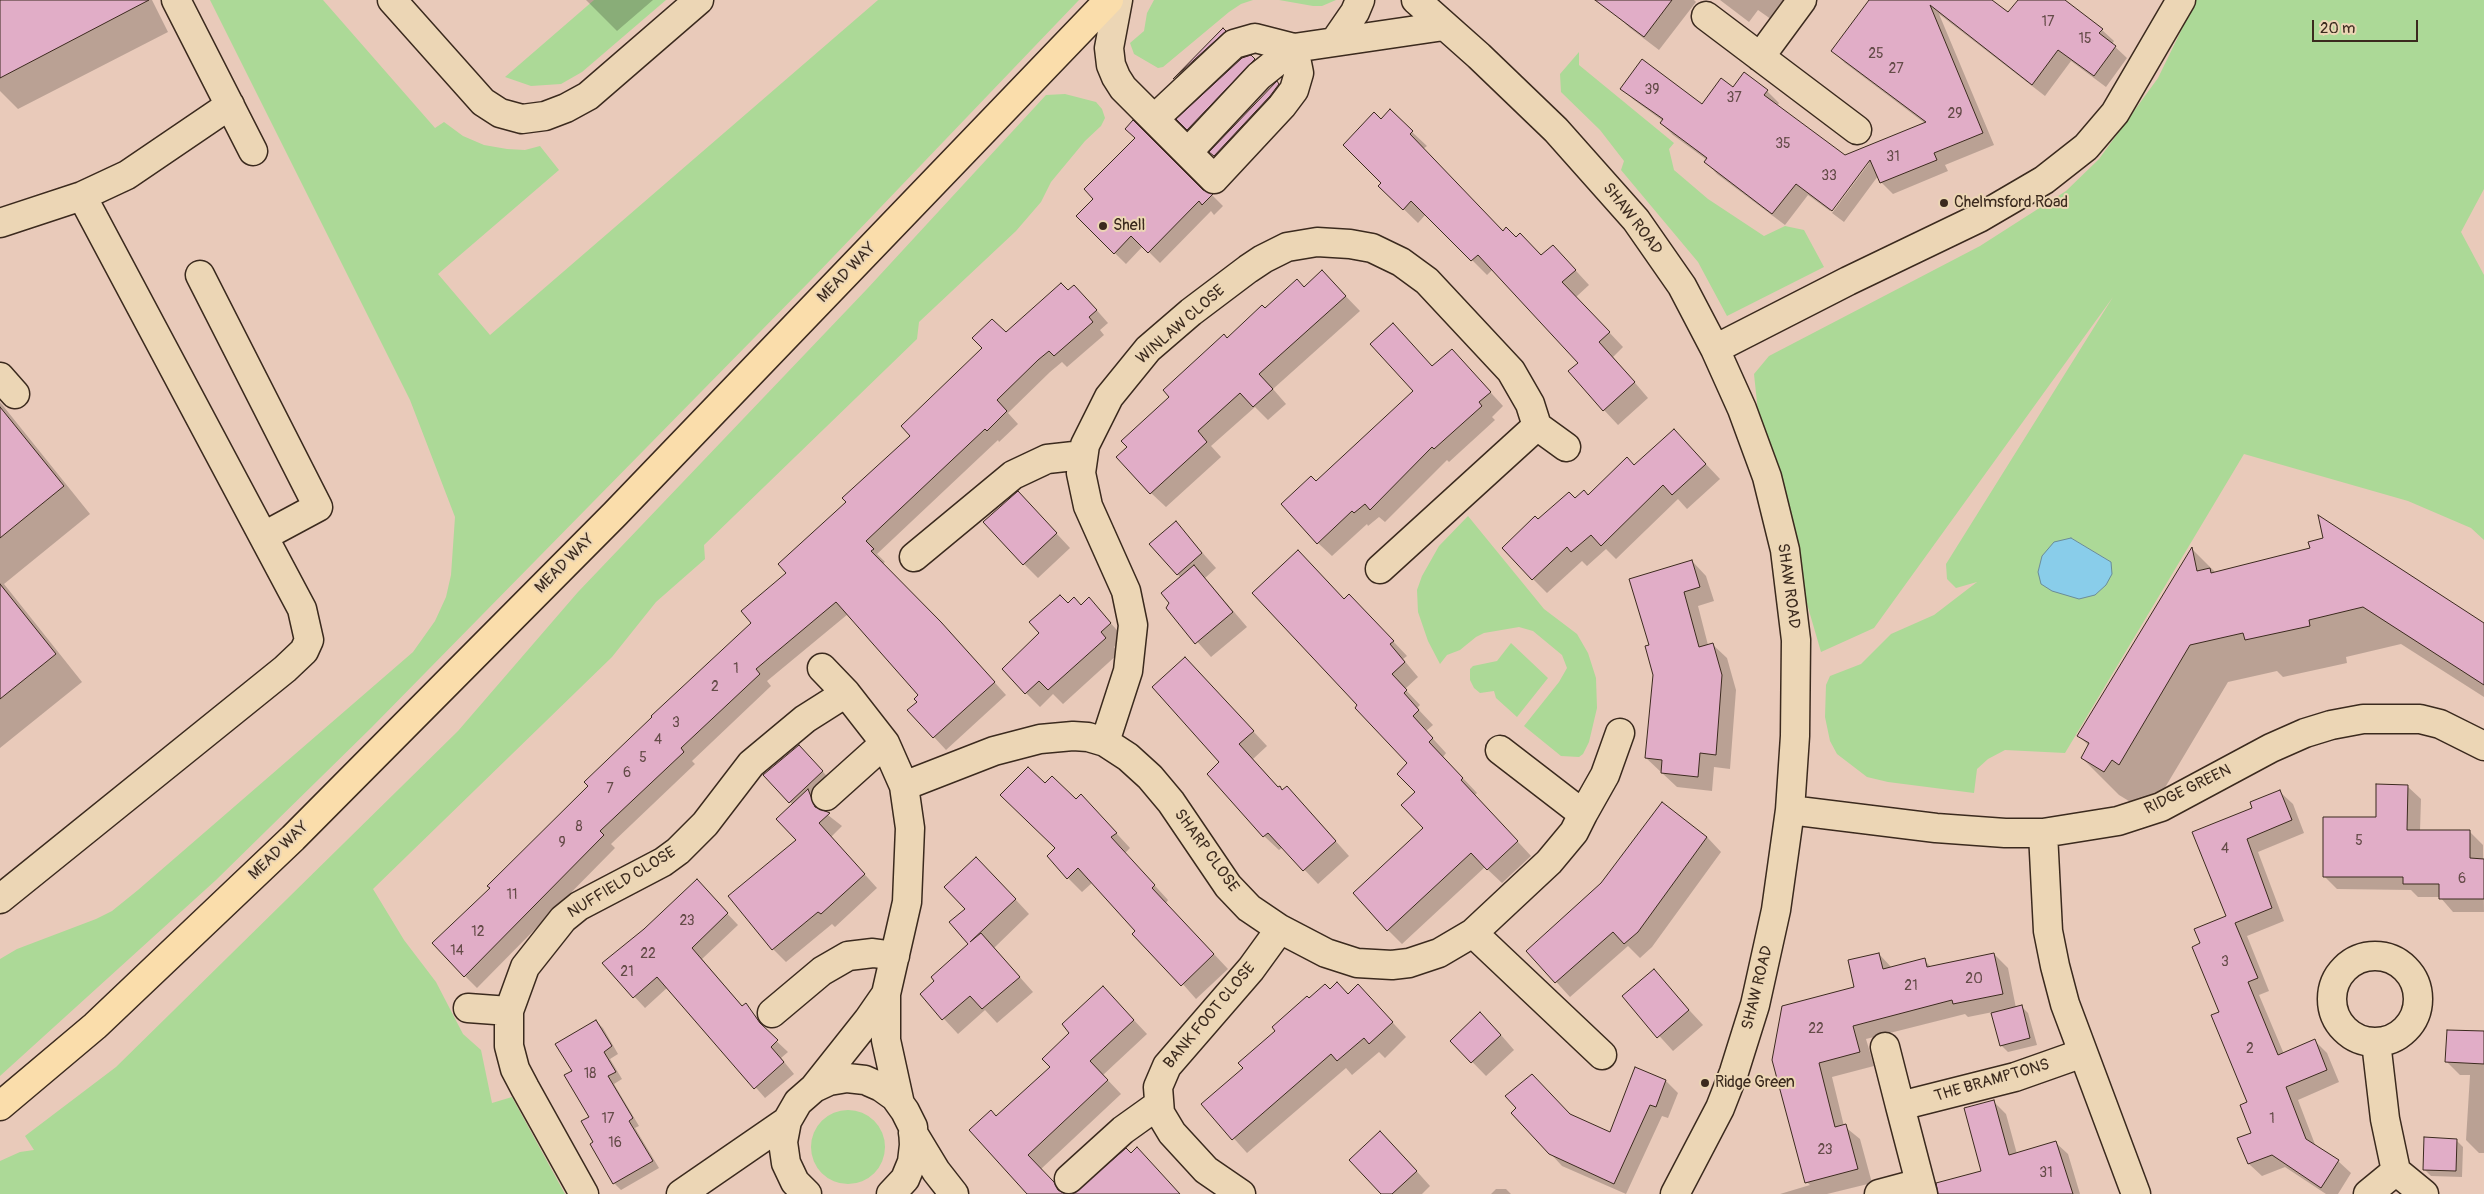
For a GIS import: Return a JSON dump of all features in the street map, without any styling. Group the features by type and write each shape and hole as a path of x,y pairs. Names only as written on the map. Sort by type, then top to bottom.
{"main road":[{"name":"MEAD WAY","path":"0,1106 95,1026 293,838 615,514 1109,0"}],"street":[{"path":"176,0 253,151"},
{"path":"392,0 483,102 500,113 522,119 545,116 566,108 588,96 699,0"},
{"path":"1118,0 1109,56 1116,77 1135,100 1214,179 1282,106 1294,90 1299,73 1294,48"},
{"path":"1335,41 1355,12 1360,0"},
{"name":"SHAW ROAD","path":"1416,0 1444,13 1479,56 1556,130 1631,214 1682,286 1715,349 1742,409 1767,477 1785,550 1796,640 1795,736 1790,810 1776,910 1755,1005 1720,1108 1675,1194"},
{"path":"1760,57 1802,0"},
{"path":"1715,349 1848,281 1979,218 2044,180 2086,147 2116,113 2181,0"},
{"path":"1154,119 1234,44 1255,38 1294,48 1335,41 1444,13"},
{"path":"1706,16 1857,130"},
{"path":"1188,152 1259,76 1294,48"},
{"path":"0,223 82,196 127,175 230,105"},
{"path":"0,899 304,651 309,640 302,609 82,196"},
{"name":"WINLAW CLOSE","path":"1105,742 1128,671 1133,624 1126,591 1088,506 1082,473 1083,455 1092,430 1109,398 1148,350 1192,312 1263,259 1287,247 1316,242 1350,244 1372,248 1401,262 1427,281 1511,371 1530,404 1537,426"},
{"path":"200,275 318,507 264,536"},
{"path":"1380,569 1537,426 1566,447"},
{"path":"914,557 1013,475 1047,459 1083,455"},
{"path":"822,668 846,693 884,744 904,786 910,828 907,902 886,994 886,1040 900,1104"},
{"name":"NUFFIELD CLOSE","path":"584,1194 515,1069 509,1046 509,1011 525,966 563,918 580,906 662,862 678,851 706,824 751,764 805,719 846,693"},
{"name":"RIDGE GREEN","path":"1790,810 1936,828 2005,833 2043,833 2080,829 2118,821 2161,807 2271,748 2305,733 2331,725 2364,719 2420,719 2440,724 2484,746"},
{"name":"SHARP CLOSE","path":"904,786 994,751 1040,739 1074,736 1088,737 1105,742 1128,757 1150,777 1171,802 1228,886 1249,908 1280,929 1342,960 1372,965 1409,963 1458,944 1473,933 1549,862 1574,832 1605,775 1620,733"},
{"path":"826,796 884,744"},
{"path":"1500,750 1583,814"},
{"path":"2043,833 2050,940 2063,994 2136,1194"},
{"name":"BANK FOOT CLOSE","path":"1158,1105 1158,1087 1167,1066 1251,969 1280,929"},
{"path":"1473,933 1602,1055"},
{"path":"772,1013 822,971 848,956 873,953 895,956"},
{"path":"807,1194 795,1182 786,1163 783,1142 787,1121 798,1102 814,1088 886,994"},
{"path":"468,1008 509,1011"},
{"path":"2376,1042 2385,1119 2396,1171 2424,1194"},
{"path":"1879,1194 1921,1189 1885,1047"},
{"name":"THE BRAMPTONS","path":"1900,1106 2015,1077 2083,1053"},
{"path":"814,1088 829,1081 847,1078 865,1080 881,1087 906,1111 913,1133 912,1162 905,1179 891,1194"},
{"path":"1069,1179 1123,1130 1158,1105 1164,1122 1194,1160 1220,1181 1241,1194"},
{"path":"681,1194 787,1121"},
{"path":"913,1133 936,1171 954,1194"},
{"path":"2368,1194 2396,1171"}],"green space":[{"path":"210,0 323,0 435,128 444,122 463,136 484,145 507,149 525,150 540,146 559,170 438,274 490,335 878,0 1079,0 811,280 371,728 216,880 0,1076 0,959 17,949 112,911 138,890 413,652 435,621 446,597 451,575 455,517 410,400"},
{"path":"594,0 666,0 582,72 561,84 531,86 505,77"},
{"path":"1154,0 1253,0 1241,4 1229,12 1163,67 1158,68 1134,54 1130,43 1144,31 1147,13"},
{"path":"1279,0 1336,0 1322,6 1313,6"},
{"path":"2196,0 2484,0 2484,189 2461,232 2484,275 2484,540 2471,528 2408,501 2244,454 2065,753 2005,750 1988,759 1977,769 1974,793 1888,782 1867,777 1837,754 1830,741 1825,717 1826,685 1830,676 1861,664 1891,634 1934,615 1977,582 1956,588 1947,579 1946,564 2113,297 1874,628 1821,652 1805,597 1758,412 1754,374 1769,356 1980,246 2066,191 2099,159 2158,78","holes":["2071,538 2111,562 2106,585 2095,595 2079,599 2038,572 2042,556"]},
{"path":"1579,52 1579,65 1674,143 1669,149 1674,170 1708,199 1764,236 1785,226 1804,230 1824,267 1727,316 1698,262 1621,170 1624,161 1600,130 1561,92 1560,74"},
{"path":"1065,94 1096,102 1102,109 1105,118 1101,126 1085,141 1051,182 1041,202 1016,231 919,322 917,339 704,545 705,559 656,602 612,657 373,889 404,940 436,982 463,1034 481,1050 492,1103 512,1097 565,1194 0,1194 0,1161 20,1152 34,1150 25,1136 116,1067 458,731 578,592 867,289 1046,95"},
{"path":"1468,516 1544,609 1577,634 1588,653 1596,678 1597,708 1589,742 1583,754 1579,757 1561,756 1524,726 1559,682 1567,668 1562,655 1533,631 1519,627 1484,633 1460,650 1447,655 1440,664 1428,641 1418,612 1417,590 1422,576 1439,546"},
{"path":"1511,643 1548,678 1517,717 1496,698 1494,691 1480,693 1474,688 1470,680 1470,669 1473,666 1497,661"},
{"path":"848,1110 862,1113 874,1121 882,1133 885,1147 882,1161 874,1173 862,1181 848,1184 834,1181 822,1173 814,1161 811,1147 814,1133 822,1121 834,1113"}],"water":[{"path":"2071,538 2111,562 2112,574 2106,585 2095,595 2079,599 2052,591 2041,584 2038,572 2042,556 2054,542"}],"building":[{"path":"0,0 149,0 0,78"},
{"path":"1595,0 1672,0 1644,37"},
{"path":"1869,0 1992,0 2008,12 2018,0 2065,0 2103,29 2099,33 2116,46 2094,76 2058,50 2032,85 1930,5 1983,133 1934,153 1937,160 1880,183 1870,160 1832,211 1796,184 1772,214 1704,162 1707,158 1660,123 1663,119 1620,89 1642,59 1702,104 1721,78 1733,87 1744,72 1768,90 1764,95 1845,155 1926,122 1831,51"},
{"path":"1223,28 1226,31 1173,79"},
{"path":"1251,55 1255,59 1187,130 1176,119 1242,58"},
{"path":"1277,81 1279,84 1270,96 1214,156 1209,152"},
{"path":"1390,109 1413,131 1410,134 1503,231 1506,227 1516,237 1520,233 1541,255 1553,245 1576,270 1562,282 1610,332 1599,342 1635,382 1603,411 1568,371 1578,363 1478,255 1471,261 1411,201 1403,210 1378,186 1381,183 1343,145 1374,112 1381,119"},
{"name":"Shell","path":"1133,120 1203,190 1213,194 1202,205 1199,201 1148,253 1131,236 1114,254 1076,216 1093,199 1084,189 1135,138 1125,129"},
{"path":"1322,270 1346,296 1259,374 1273,389 1253,407 1240,393 1198,431 1207,442 1150,494 1116,457 1127,447 1121,441 1169,397 1163,390 1224,334 1227,338 1262,305 1265,308 1297,279 1304,287"},
{"path":"1061,283 1068,290 1074,285 1097,310 1089,317 1093,322 1054,356 1049,351 1038,360 997,400 1007,411 987,431 985,429 866,541 874,549 871,551 941,622 995,682 933,738 907,710 917,702 914,699 918,695 836,602 756,669 760,674 681,748 684,752 600,831 604,835 464,977 432,943 490,888 487,886 588,786 584,782 651,716 751,623 741,611 786,573 778,564 846,502 842,498 910,436 901,426 982,348 972,338 992,319 1006,332"},
{"path":"1393,323 1432,366 1452,349 1491,392 1479,402 1482,406 1434,449 1432,447 1370,510 1365,504 1354,513 1352,511 1317,544 1281,504 1311,476 1316,481 1413,391 1370,344"},
{"path":"0,407 64,486 0,538"},
{"path":"1674,429 1706,464 1672,495 1663,485 1601,546 1591,535 1571,552 1567,547 1532,580 1502,548 1535,516 1538,519 1569,492 1575,498 1584,490 1588,495 1627,457 1634,465"},
{"path":"1018,491 1057,533 1023,565 983,522"},
{"path":"2318,515 2484,623 2484,685 2363,607 2309,620 2310,626 2245,640 2243,633 2190,645 2119,765 2112,760 2104,772 2081,758 2089,743 2077,736 2192,547 2197,571 2210,568 2211,573 2310,548 2308,542 2323,538"},
{"path":"1176,521 1202,553 1177,575 1149,544"},
{"path":"1298,550 1344,599 1349,594 1394,641 1390,644 1405,662 1392,674 1407,690 1404,693 1419,710 1413,716 1433,738 1429,742 1463,778 1461,780 1518,841 1487,870 1471,853 1387,931 1353,893 1423,828 1401,805 1415,792 1397,774 1407,763 1355,708 1357,705 1252,593"},
{"path":"1692,560 1700,587 1684,592 1699,647 1713,643 1722,675 1716,755 1700,753 1698,777 1661,773 1662,760 1645,758 1653,675 1645,646 1649,645 1629,579"},
{"path":"1194,565 1233,612 1195,644 1166,608 1169,603 1161,593"},
{"path":"0,584 56,654 0,699"},
{"path":"1060,595 1068,603 1074,597 1081,605 1089,597 1111,623 1101,632 1106,638 1048,690 1039,681 1025,694 1002,669 1039,633 1029,622"},
{"path":"1185,657 1254,731 1239,744 1278,787 1280,786 1282,790 1287,786 1336,841 1303,871 1268,833 1263,837 1207,774 1219,762 1152,687"},
{"path":"799,745 823,771 789,803 763,775"},
{"path":"1028,767 1045,783 1052,776 1076,799 1081,794 1117,833 1111,837 1155,885 1152,888 1214,954 1181,986 1132,934 1135,931 1078,868 1067,879 1047,856 1055,848 1000,795"},
{"path":"2376,784 2408,785 2407,830 2470,830 2470,858 2484,859 2484,899 2439,899 2439,884 2403,884 2403,877 2323,877 2323,817 2376,817"},
{"path":"808,789 815,807 830,813 819,823 865,874 821,914 818,912 772,950 728,896 796,840 776,819"},
{"path":"2280,790 2292,820 2247,839 2272,908 2235,923 2258,978 2248,982 2278,1055 2315,1039 2327,1070 2286,1087 2306,1139 2339,1160 2321,1188 2272,1155 2248,1164 2237,1138 2251,1133 2240,1105 2247,1102 2211,1015 2219,1012 2192,947 2200,943 2194,929 2226,916 2192,832 2252,808 2250,802"},
{"path":"1662,802 1707,837 1638,932 1624,944 1613,932 1555,983 1526,951 1601,883"},
{"path":"976,857 1016,899 970,942 981,933 1020,977 982,1009 970,996 942,1020 920,994 934,981 931,977 968,944 949,922 965,909 944,887"},
{"path":"697,879 728,913 692,948 742,1006 746,1003 760,1023 778,1040 771,1047 784,1062 754,1089 657,977 633,998 602,963 644,929"},
{"path":"1879,953 1883,969 1925,958 1927,967 1994,953 2003,994 1953,1004 1952,1000 1853,1026 1860,1052 1819,1063 1835,1127 1846,1124 1858,1169 1805,1183 1772,1060 1782,1006 1854,987 1848,960"},
{"path":"1654,969 1689,1010 1657,1038 1622,996"},
{"path":"1337,982 1348,994 1358,984 1393,1022 1369,1044 1364,1038 1337,1061 1331,1054 1232,1140 1201,1104 1243,1068 1238,1063 1275,1031 1272,1027 1307,996 1309,998 1325,984 1330,989"},
{"path":"1103,986 1134,1020 1090,1061 1108,1080 1028,1155 1054,1182 1058,1190 1065,1194 1027,1194 969,1130 991,1110 996,1116 1050,1067 1042,1059 1069,1033 1062,1024"},
{"path":"2022,1005 2030,1038 2000,1046 1991,1013"},
{"path":"1480,1012 1501,1035 1471,1063 1450,1041"},
{"path":"596,1020 612,1046 604,1052 616,1072 608,1076 633,1118 629,1121 653,1161 613,1184 590,1144 593,1142 581,1121 589,1117 564,1075 572,1071 555,1044"},
{"path":"2447,1030 2484,1031 2484,1064 2445,1062"},
{"path":"1635,1067 1666,1080 1656,1107 1650,1105 1614,1184 1549,1154 1511,1113 1516,1108 1505,1096 1532,1074 1570,1114 1610,1132"},
{"path":"1994,1100 2009,1155 2056,1141 2073,1194 1938,1194 1936,1183 1981,1171 1964,1108"},
{"path":"1380,1131 1417,1171 1392,1194 1381,1194 1349,1160"},
{"path":"2424,1137 2457,1139 2456,1171 2423,1170"},
{"path":"1137,1147 1180,1194 1073,1194 1126,1148 1131,1153"}],"place":[{"name":"Chelmsford Road","path":"1944,203"},
{"name":"Shell","path":"1103,226"},
{"name":"Ridge Green","path":"1705,1083"}]}
